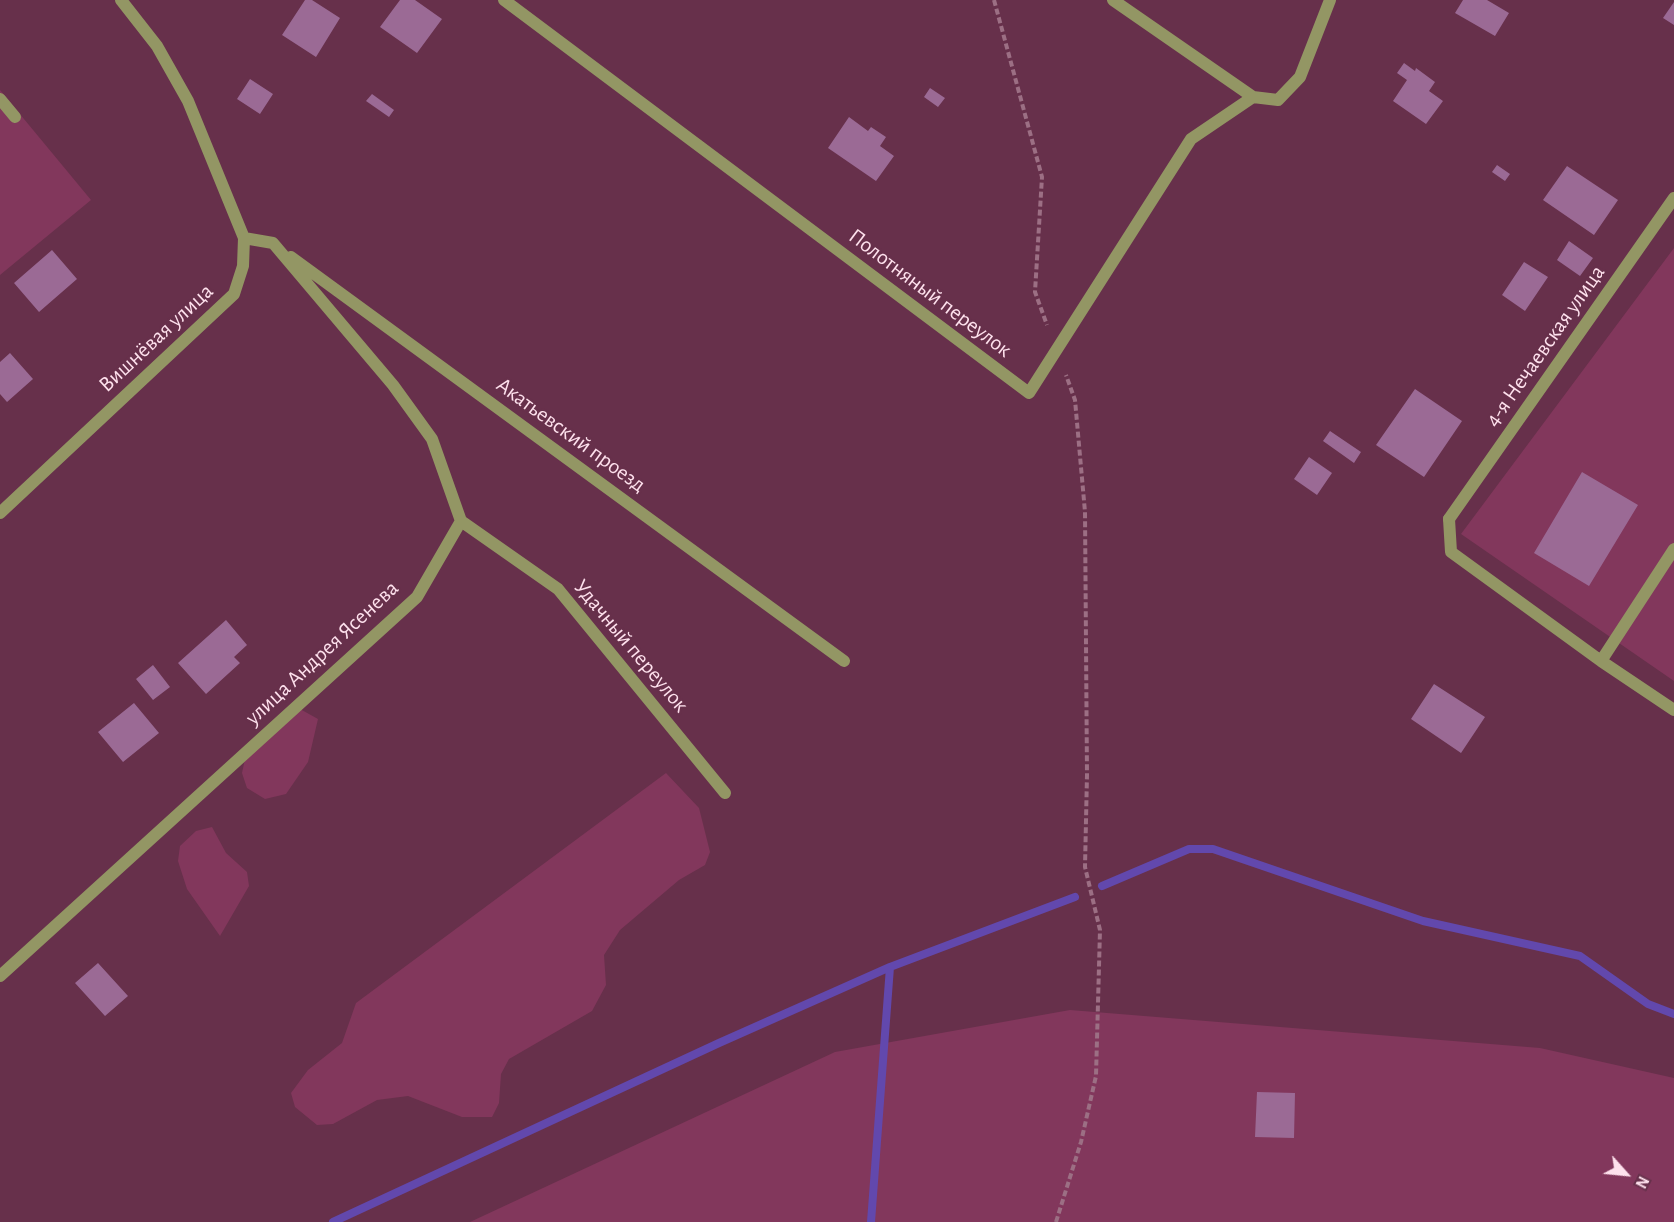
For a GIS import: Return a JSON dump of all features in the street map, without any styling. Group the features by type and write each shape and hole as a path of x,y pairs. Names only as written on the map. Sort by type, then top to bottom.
{"street":[{"name":"Вишнёвая улица","path":"0,513 234,294 243,266 244,238 188,101 157,46 122,0"},
{"name":"Полотняный переулок","path":"504,0 1029,393 1191,139 1253,97"},
{"path":"1113,0 1253,97 1278,100 1300,77 1330,0"},
{"path":"0,99 15,117"},
{"name":"4-я Нечаевская улица","path":"1601,662 1451,552 1449,519 1672,204"},
{"path":"244,238 273,243 393,385 432,439 461,521"},
{"name":"Акатьевский проезд","path":"273,243 844,661"},
{"name":"Удачный переулок","path":"461,521 558,589 725,793"},
{"name":"улица Андрея Ясенева","path":"0,976 417,597 461,521"},
{"path":"1674,549 1601,662 1674,710"}],"path":[{"path":"994,0 1042,177 1035,292 1075,400 1084,512 1085,867 1100,930 1096,1076 1081,1142 1056,1222"}],"shaded area":[{"path":"0,90 91,200 0,275"},
{"path":"1674,248 1674,681 1461,534"},
{"path":"300,709 318,719 308,762 286,794 265,799 247,788 242,773 247,750"},
{"path":"666,773 699,808 710,852 705,865 679,880 620,930 604,955 606,985 592,1011 509,1059 501,1074 499,1103 492,1117 462,1117 408,1096 377,1100 333,1124 317,1125 295,1107 291,1093 308,1070 342,1043 356,1003"},
{"path":"212,827 226,853 247,872 249,886 220,936 187,889 178,861 180,846 196,831"},
{"path":"1070,1010 1540,1048 1674,1078 1674,1222 470,1222 835,1052"}],"building":[{"path":"305,0 312,0 340,18 316,57 282,35"},
{"path":"400,0 415,0 442,19 417,53 380,27"},
{"path":"1463,0 1487,0 1509,13 1495,36 1455,13"},
{"path":"1674,2 1674,25 1663,18"},
{"path":"1404,63 1415,71 1416,68 1435,82 1429,91 1443,101 1426,124 1393,101 1407,80 1397,73"},
{"path":"250,79 273,94 260,114 237,99"},
{"path":"930,88 945,98 938,107 924,97"},
{"path":"372,94 394,110 389,117 366,101"},
{"path":"849,117 868,131 871,127 886,137 880,146 894,156 876,181 828,148"},
{"path":"1497,165 1510,174 1505,181 1492,172"},
{"path":"1567,166 1618,200 1594,235 1543,200"},
{"path":"1569,241 1593,258 1580,276 1557,260"},
{"path":"52,250 77,279 39,312 14,283"},
{"path":"1524,262 1548,277 1525,311 1502,295"},
{"path":"10,353 33,379 7,402 0,394 0,362"},
{"path":"1415,389 1462,421 1424,477 1376,445"},
{"path":"1330,431 1361,452 1354,463 1323,441"},
{"path":"1309,457 1332,473 1317,495 1294,479"},
{"path":"1582,472 1638,505 1589,586 1534,553"},
{"path":"226,620 247,645 234,657 240,663 206,694 178,663"},
{"path":"153,665 170,687 153,700 136,679"},
{"path":"1434,684 1485,717 1461,753 1411,719"},
{"path":"134,703 159,733 123,762 98,732"},
{"path":"98,963 128,996 105,1016 75,983"},
{"path":"1257,1092 1295,1093 1294,1138 1255,1137"}],"waterway":[{"path":"1102,886 1189,849 1213,849 1423,921 1580,956 1648,1004 1674,1014"},
{"path":"333,1222 719,1043 890,967 1075,897"},
{"path":"871,1222 890,967"}]}
